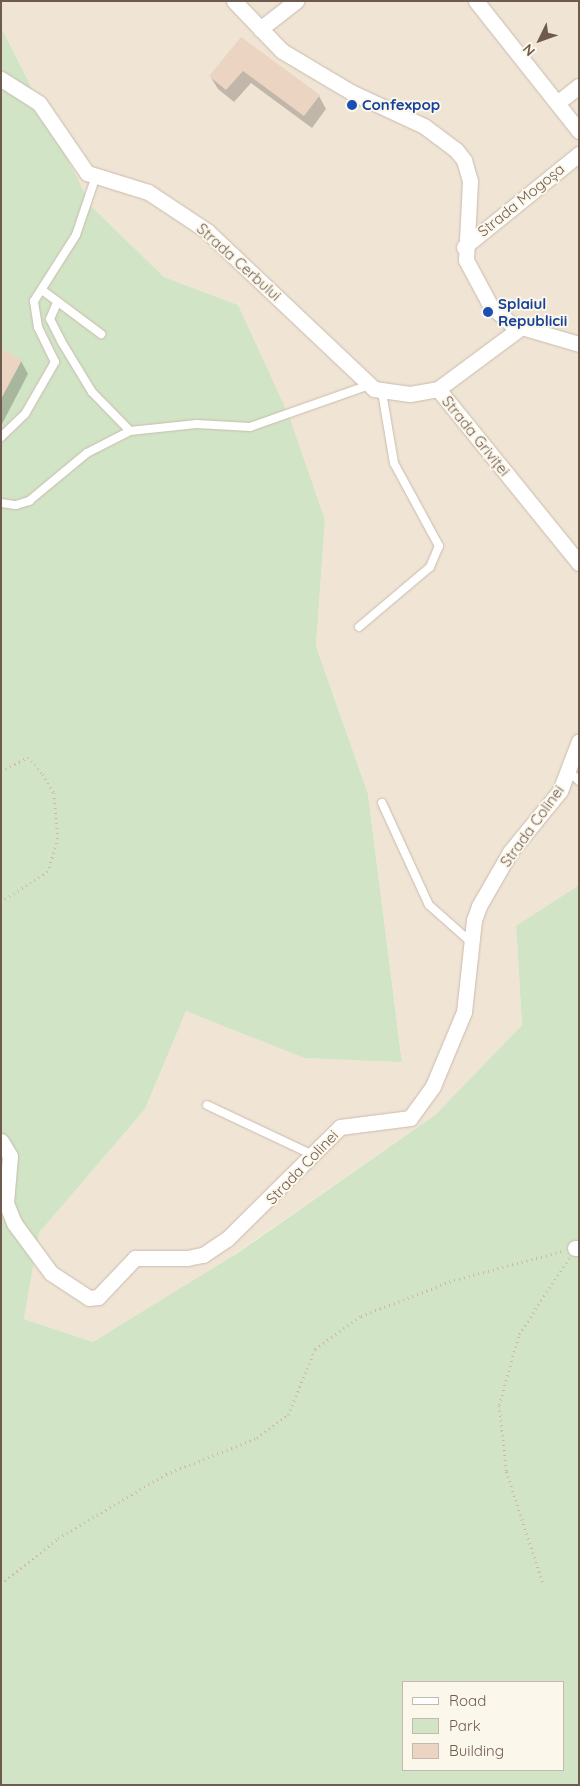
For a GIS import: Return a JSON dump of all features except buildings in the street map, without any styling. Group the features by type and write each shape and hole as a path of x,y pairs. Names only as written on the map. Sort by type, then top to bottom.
{"street":[{"path":"234,1 282,51 322,76 424,126 456,150 464,160 470,181 464,247 490,305 520,328 579,344"},
{"path":"260,29 296,1"},
{"path":"476,1 579,131"},
{"path":"1,80 39,104 79,163 95,178"},
{"path":"557,103 579,86"},
{"name":"Strada Mogoșa","path":"464,247 579,154"},
{"name":"Strada Cerbului","path":"95,178 120,181 148,192 207,231 376,388"},
{"name":"Strada Griviței","path":"520,328 438,389 579,563"},
{"path":"376,388 438,389"},
{"name":"Strada Colinei","path":"1,1141 10,1156 6,1203 14,1223 51,1272 89,1298 98,1297 135,1258 187,1258 211,1250 254,1216 340,1127 399,1121 421,1107 464,1012 474,920 510,852 549,809 574,776 579,740"}],"lane":[{"path":"1,437 26,414 55,362 32,309 76,236 95,178"},
{"path":"42,290 58,304 101,334"},
{"path":"58,304 50,319 61,342 92,392 130,431"},
{"path":"1,503 16,505 29,501 87,453 130,431 196,424 250,428 376,388 394,463 439,546 430,567 359,626"},
{"path":"382,803 429,905 472,943"},
{"path":"207,1105 313,1155"}],"path":[{"path":"1,771 28,757 43,774 54,793 58,838 48,872 1,902"},
{"path":"542,1582 506,1471 499,1405 519,1334 577,1248"},
{"path":"1,1584 58,1538 166,1474 258,1438 288,1415 314,1349 361,1316 454,1280 577,1248"}],"shaded area":[{"path":"1,1 579,1 579,885 516,927 522,1025 435,1115 189,1286 93,1342 24,1319 39,1233 145,1109 186,1010 304,1058 402,1061 368,794 316,646 325,520 238,305 164,277 92,207 1,27"}],"green space":[{"path":"1,27 92,207 164,277 238,305 289,416 325,520 316,646 368,794 402,1062 304,1058 186,1011 145,1109 39,1233 24,1319 93,1342 236,1254 435,1115 522,1025 516,926 579,885 579,1785 1,1785"}],"place":[{"name":"Confexpop","path":"352,105"},
{"name":"Splaiul Republicii","path":"488,312"}]}
